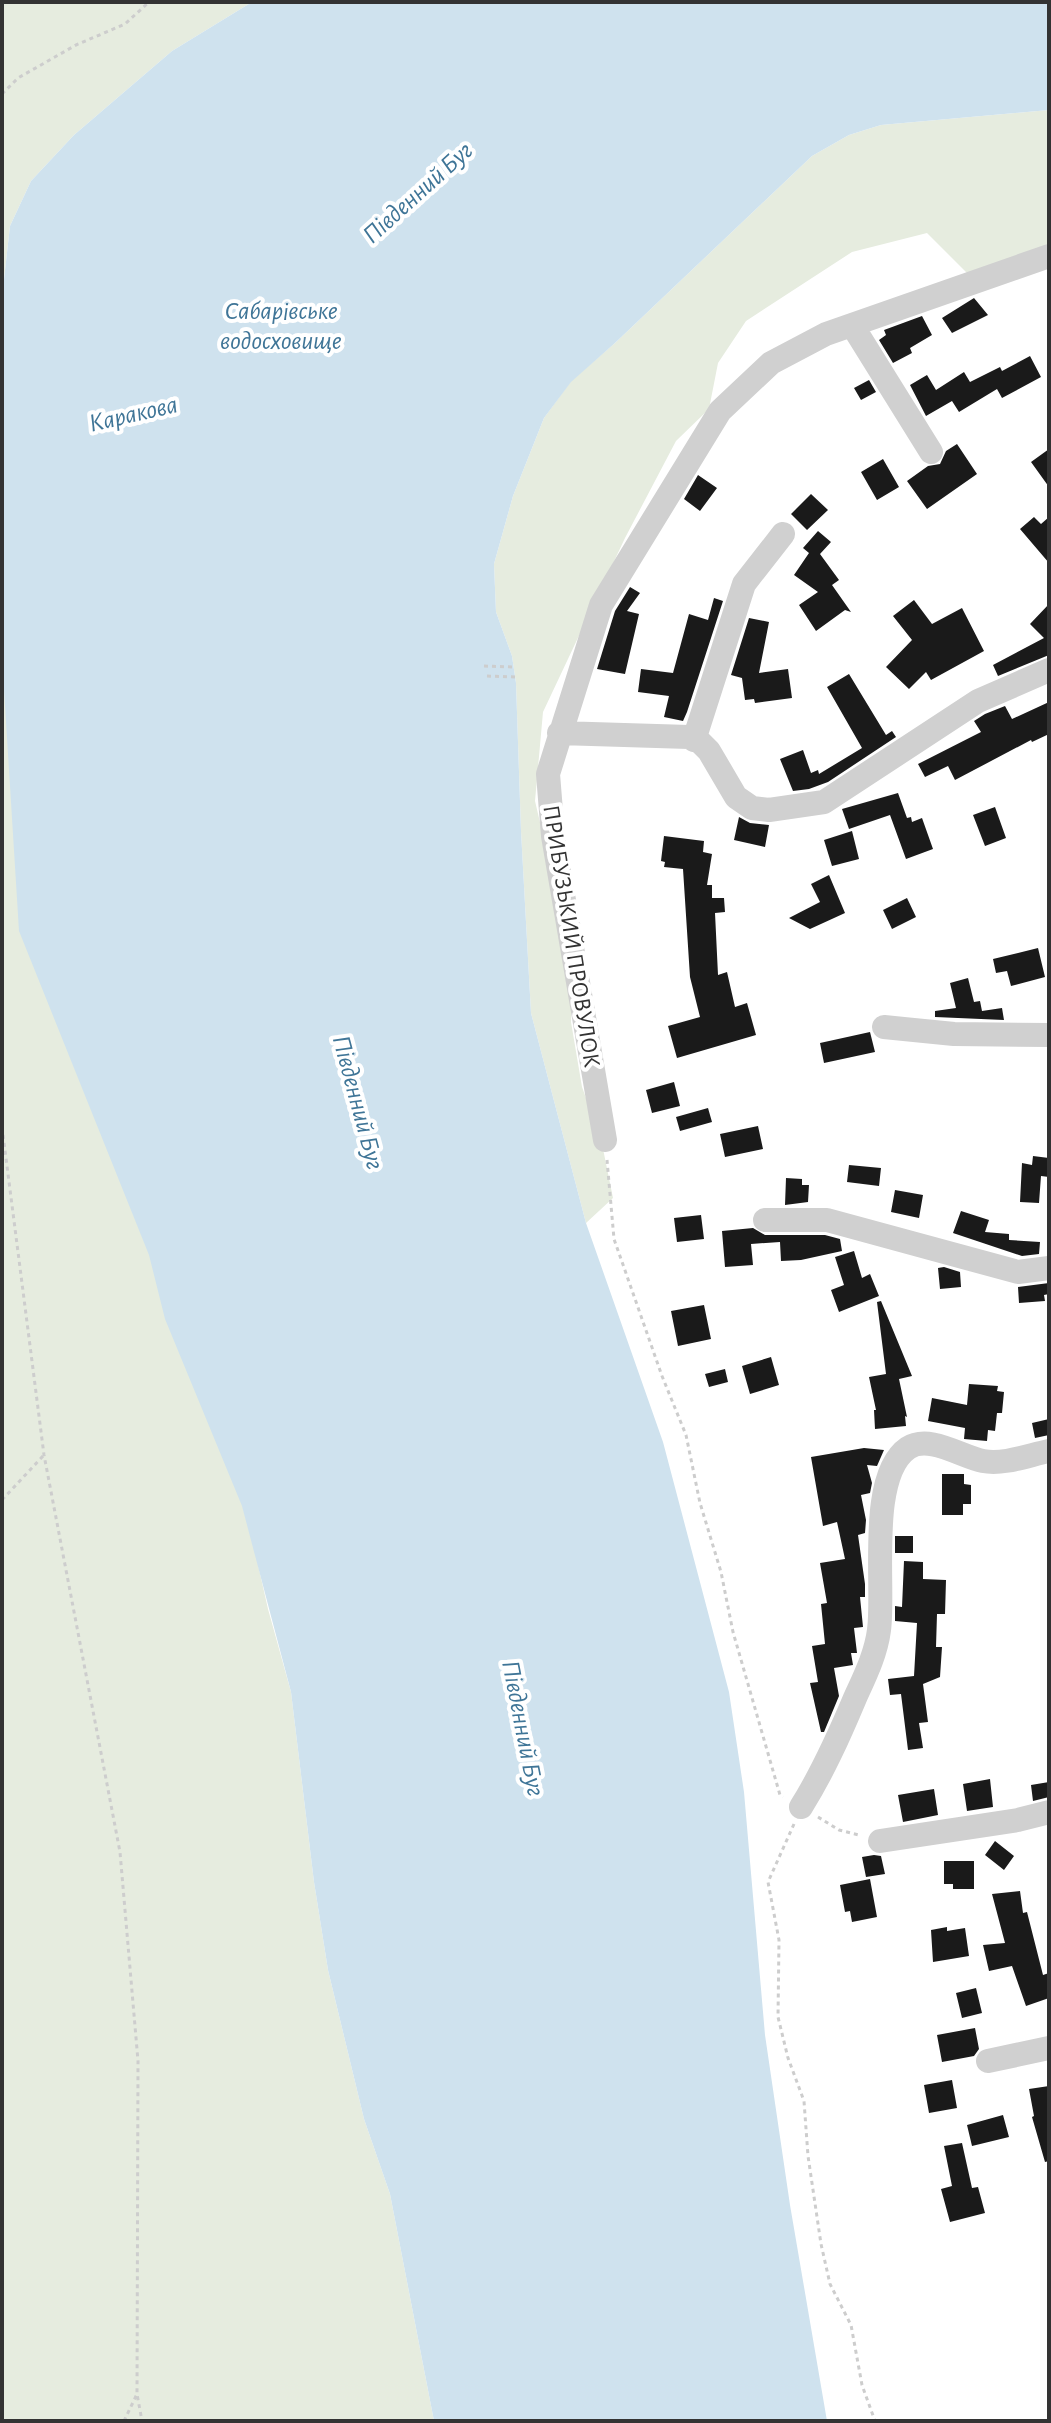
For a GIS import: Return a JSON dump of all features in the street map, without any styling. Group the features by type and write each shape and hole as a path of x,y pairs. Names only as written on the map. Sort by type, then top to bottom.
{"street":[{"name":"ПРИБУЗЬКИЙ ПРОВУЛОК","path":"605,1140 553,836 548,774 601,605 720,411 771,363 826,334 1049,256"},
{"path":"852,325 931,452"},
{"path":"694,740 744,584 783,534"},
{"path":"559,733 689,737 709,751 736,797 752,808 769,810 824,802 978,701 1049,670"},
{"path":"884,1027 954,1034 1049,1035"},
{"path":"765,1220 827,1220 1018,1272 1049,1268"},
{"path":"801,1807 827,1766 873,1657 880,1628 880,1536 884,1496 898,1459 908,1448 920,1444 984,1462 999,1462 1049,1451"},
{"path":"880,1841 1018,1820 1049,1812"},
{"path":"988,2061 1049,2048"}],"path":[{"path":"2,94 18,78 76,45 125,24 149,2"},
{"path":"484,666 514,667"},
{"path":"487,676 515,677"},
{"path":"2,1127 44,1455 120,1852 132,1962 138,2061 137,2394 142,2421"},
{"path":"605,1140 614,1239 686,1435 700,1503 721,1572 733,1632 772,1772 780,1795 801,1807 768,1882 779,1940 778,2017 788,2058 804,2101 808,2156 830,2284 851,2325 862,2385 875,2421"},
{"path":"2,1500 44,1455"},
{"path":"124,2421 137,2394"}],"shaded area":[{"path":"2,2 252,2 172,51 74,135 31,181 10,226 2,297"},
{"path":"1049,110 1049,251 972,278 927,233 852,252 746,321 718,363 709,409 676,441 625,538 543,712 535,801 560,908 572,990 571,1022 582,1087 601,1139 613,1198 586,1223 531,1013 516,683 512,656 496,612 494,564 513,496 544,418 571,381 812,156 849,135 881,125"},
{"path":"2,590 175,1197 268,1609 291,1692 328,1970 364,2119 390,2194 434,2421 2,2421"}],"water":[{"name":"Сабарівське водосховище","path":"252,2 1049,2 1049,110 881,125 849,135 812,156 571,382 544,418 513,496 494,564 496,612 512,656 516,683 531,1013 586,1223 663,1442 729,1692 744,1792 765,2035 827,2421 434,2421 390,2194 364,2119 328,1970 291,1692 242,1506 165,1319 149,1255 19,931 2,657 2,297 10,226 31,181 74,135 172,51"}],"building":[{"path":"974,298 988,315 952,333 942,318"},
{"path":"922,316 932,335 910,348 912,353 893,363 879,340 886,335 884,330"},
{"path":"1030,356 1041,377 1002,398 997,389 959,412 952,401 926,416 910,385 927,375 936,390 964,372 970,382 1000,367 1002,371"},
{"path":"869,380 876,392 861,400 854,388"},
{"path":"957,444 977,474 927,509 907,481 928,466 940,464 946,451"},
{"path":"1049,449 1049,487 1031,462"},
{"path":"883,459 899,487 877,500 861,472"},
{"path":"698,475 717,488 700,511 684,499"},
{"path":"811,494 828,510 807,530 791,514"},
{"path":"1034,517 1041,524 1049,517 1049,563 1020,529"},
{"path":"818,531 831,542 820,554 839,580 832,585 851,612 845,610 816,631 799,605 818,592 794,575 809,553 803,548"},
{"path":"630,587 640,593 627,611 639,614 625,674 597,669 615,611"},
{"path":"714,598 723,601 687,712 683,721 664,717 669,696 638,692 641,669 673,673 689,614 708,620"},
{"path":"914,600 932,624 962,608 984,651 931,680 926,672 909,689 886,667 912,640 893,616"},
{"path":"1049,604 1049,655 998,676 993,665 1044,638 1030,624"},
{"path":"749,618 769,622 759,673 788,669 792,698 755,703 754,699 745,700 742,678 731,675"},
{"path":"849,674 886,735 892,731 896,737 828,782 793,791 780,759 803,750 811,773 818,770 819,774 862,748 827,687"},
{"path":"1049,702 1049,734 1031,740 955,780 948,766 925,777 918,764 981,732 974,721 985,714 1005,706 1012,719"},
{"path":"898,793 907,818 911,817 912,822 922,818 933,849 906,859 890,815 849,829 842,809"},
{"path":"995,807 1006,838 985,846 973,815"},
{"path":"739,817 750,823 769,825 765,847 734,840"},
{"path":"852,831 859,859 832,866 824,840"},
{"path":"664,836 704,841 703,852 712,854 707,885 712,885 712,898 724,898 725,912 715,913 718,975 727,972 735,1007 747,1003 756,1035 677,1058 668,1026 700,1017 690,977 683,869 664,867 665,862 661,861"},
{"path":"829,875 845,913 810,929 789,918 820,902 811,884"},
{"path":"907,898 916,917 892,929 883,910"},
{"path":"1038,948 1045,977 1011,986 1007,971 996,973 993,959"},
{"path":"968,978 974,1002 980,1001 982,1011 1002,1008 1004,1020 935,1017 935,1011 956,1008 950,983"},
{"path":"870,1032 875,1052 824,1063 820,1043"},
{"path":"674,1082 680,1106 652,1113 646,1090"},
{"path":"708,1108 712,1122 680,1131 676,1117"},
{"path":"758,1126 763,1149 725,1157 720,1134"},
{"path":"1033,1156 1049,1158 1049,1177 1041,1176 1039,1203 1020,1202 1022,1163 1032,1165"},
{"path":"849,1165 881,1168 879,1186 847,1182"},
{"path":"786,1178 802,1179 802,1185 809,1185 808,1202 785,1205"},
{"path":"895,1190 923,1195 919,1218 891,1212"},
{"path":"961,1211 989,1220 985,1232 1009,1234 1009,1240 1040,1242 1039,1254 1022,1256 953,1233"},
{"path":"701,1215 704,1239 677,1242 674,1218"},
{"path":"753,1228 765,1235 825,1235 840,1239 842,1251 781,1261 780,1242 751,1244 753,1265 725,1267 722,1231"},
{"path":"854,1251 862,1278 870,1274 879,1296 839,1312 831,1290 844,1285 835,1257"},
{"path":"938,1268 960,1272 961,1287 940,1289"},
{"path":"1049,1283 1045,1301 1019,1303 1018,1287"},
{"path":"881,1301 912,1376 899,1379 906,1426 875,1429 876,1410 869,1377 886,1374 877,1302"},
{"path":"704,1305 711,1339 678,1346 671,1311"},
{"path":"771,1357 779,1385 750,1394 742,1366"},
{"path":"725,1369 728,1382 709,1387 705,1374"},
{"path":"969,1384 998,1386 997,1391 1004,1392 1002,1413 997,1413 995,1431 988,1430 987,1441 964,1439 965,1428 928,1421 932,1398 967,1405"},
{"path":"1049,1419 1049,1435 1035,1438 1032,1423"},
{"path":"864,1448 884,1450 877,1466 867,1465 872,1483 870,1493 861,1495 866,1520 865,1533 858,1535 865,1584 865,1597 860,1597 863,1627 854,1628 857,1653 851,1653 853,1665 834,1668 839,1696 824,1732 821,1732 810,1683 818,1682 812,1646 825,1644 821,1604 827,1603 820,1563 845,1559 837,1522 823,1526 811,1457"},
{"path":"942,1474 964,1474 964,1484 971,1485 971,1504 963,1504 963,1515 942,1515"},
{"path":"895,1536 913,1536 913,1553 895,1553"},
{"path":"904,1561 923,1562 923,1579 946,1580 945,1614 937,1614 936,1647 942,1647 940,1677 923,1684 928,1722 919,1723 923,1748 908,1750 901,1694 890,1695 888,1679 914,1676 917,1623 895,1621 895,1606 902,1607"},
{"path":"990,1779 993,1807 967,1811 963,1784"},
{"path":"1049,1782 1049,1797 1033,1801 1031,1785"},
{"path":"934,1789 938,1815 903,1822 898,1795"},
{"path":"995,1841 1014,1856 1004,1870 985,1855"},
{"path":"881,1856 885,1874 866,1877 862,1857"},
{"path":"944,1861 974,1861 974,1889 953,1889 953,1884 944,1884"},
{"path":"870,1879 877,1917 852,1922 850,1911 845,1912 840,1885"},
{"path":"1020,1891 1023,1913 1027,1912 1043,1975 1049,1973 1049,1998 1026,2006 1012,1966 989,1971 983,1945 1005,1943 992,1894"},
{"path":"947,1927 947,1931 965,1928 969,1956 933,1962 931,1930"},
{"path":"976,1988 982,2013 962,2018 956,1993"},
{"path":"975,2028 979,2049 974,2056 942,2062 937,2035"},
{"path":"952,2080 957,2108 929,2113 924,2085"},
{"path":"1049,2086 1049,2161 1045,2162 1032,2117 1029,2089"},
{"path":"1003,2115 1009,2137 972,2146 967,2125"},
{"path":"962,2143 972,2188 978,2187 985,2213 950,2222 941,2189 952,2186 944,2146"}],"water label":[{"name":"Південний Буг","path":"417,192"},
{"name":"Каракова","path":"133,413"},
{"name":"Південний Буг","path":"359,1102"},
{"name":"Південний Буг","path":"524,1728"}]}
